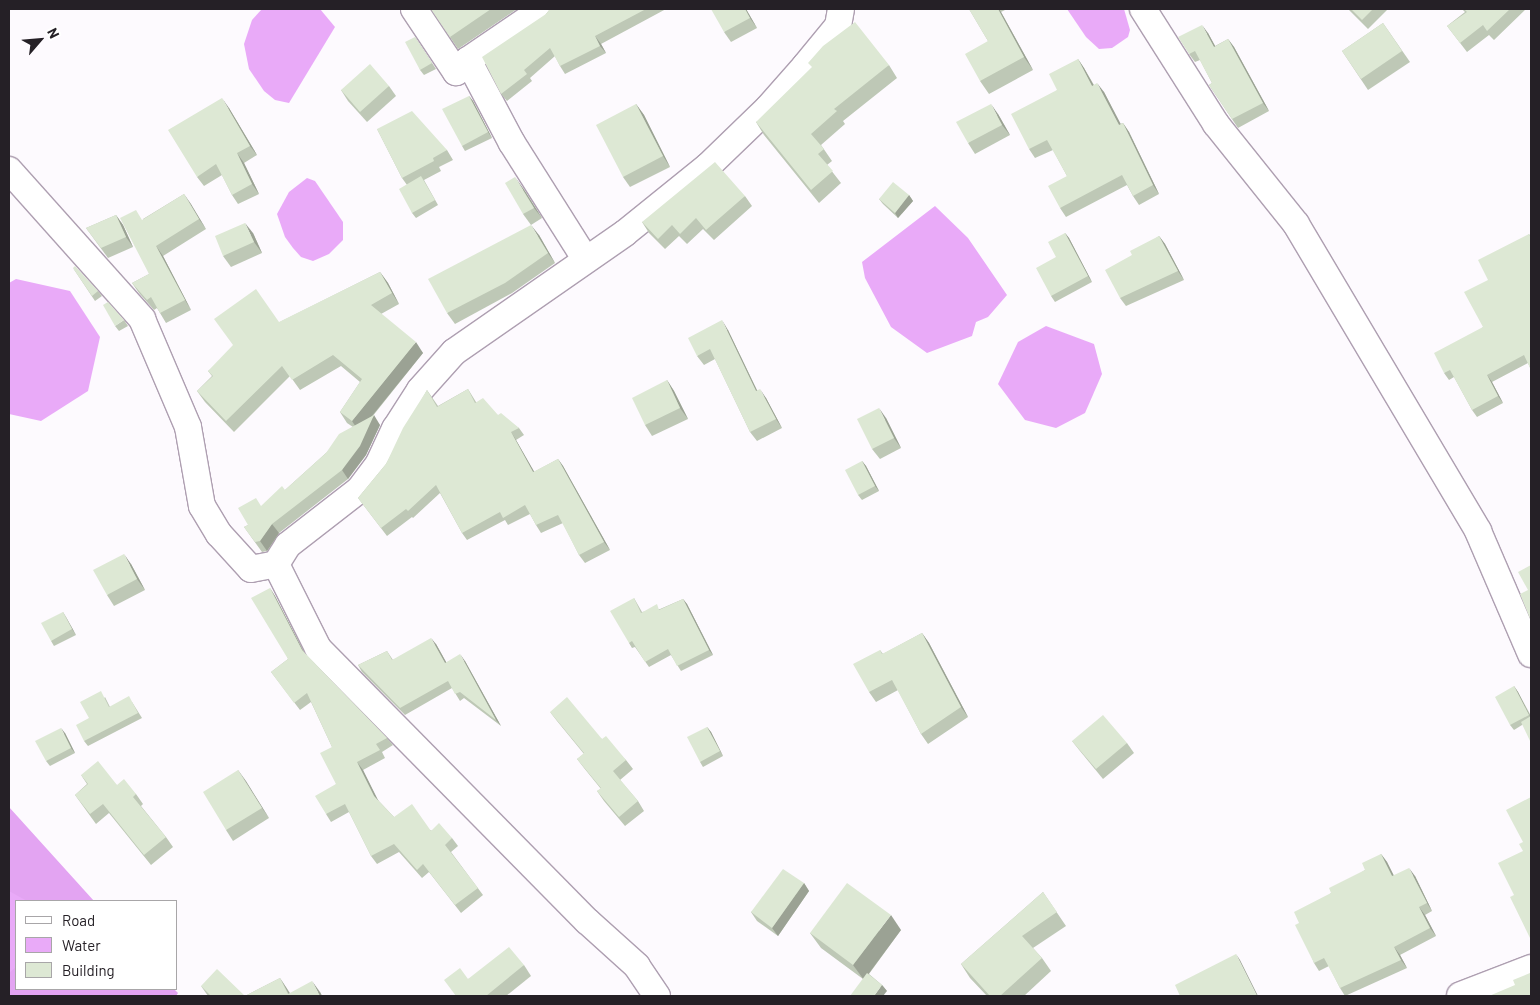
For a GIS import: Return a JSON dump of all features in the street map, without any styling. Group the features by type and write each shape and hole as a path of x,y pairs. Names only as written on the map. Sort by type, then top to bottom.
{"street":[{"path":"414,9 456,72 468,60 543,9"},
{"path":"9,170 142,319 188,427 202,506 219,534 251,569 276,564 288,546 359,490 379,463 395,429 420,390 454,352 586,260 687,184 768,108 838,26 841,9"},
{"path":"1143,9 1216,124 1301,233 1478,531 1531,654"},
{"path":"468,60 512,143 586,260"},
{"path":"276,564 318,648 587,921 637,966 657,996"},
{"path":"1461,996 1531,969"}],"shaded area":[{"path":"9,807 93,900 15,900 15,990 175,990 178,993 176,996 9,996"}],"water":[{"path":"262,9 320,9 335,27 289,103 275,100 264,91 249,69 244,44 252,20"},
{"path":"1067,9 1124,9 1130,30 1128,37 1112,48 1099,49 1086,37"},
{"path":"307,178 315,181 343,222 343,240 329,254 313,261 301,257 293,248 285,237 277,214 289,192"},
{"path":"935,206 968,238 1007,295 988,317 976,322 972,336 927,353 891,327 865,278 862,262"},
{"path":"16,279 70,291 100,337 88,391 41,421 9,414 9,283"},
{"path":"1046,326 1094,344 1102,374 1085,413 1056,428 1025,420 998,384 1018,342"},
{"path":"9,891 25,900 15,900 15,968 9,973"}],"building":[{"path":"431,9 491,9 450,37"},
{"path":"550,9 646,9 595,36 600,46 560,66 550,48 524,70 527,74 501,94 482,57 546,14"},
{"path":"711,9 745,9 750,18 724,32"},
{"path":"969,9 998,9 1024,57 980,81 965,54 988,41"},
{"path":"1351,9 1373,9 1362,20"},
{"path":"1464,9 1510,9 1487,31 1483,25 1460,43 1447,26 1467,12"},
{"path":"855,22 889,65 834,109 837,111 811,134 824,149 818,154 833,171 811,190 756,122 812,67 808,63 823,46"},
{"path":"1383,23 1402,51 1361,79 1342,51"},
{"path":"1202,25 1214,47 1228,39 1263,103 1232,119 1209,85 1212,83 1195,51 1189,54 1178,37"},
{"path":"415,37 432,63 420,70 405,42"},
{"path":"1078,59 1092,86 1097,83 1119,125 1123,123 1153,185 1133,196 1122,175 1060,208 1048,186 1067,176 1047,140 1029,149 1011,114 1057,90 1049,74"},
{"path":"370,64 389,86 360,112 341,90"},
{"path":"469,96 488,132 462,146 442,109"},
{"path":"222,98 250,146 237,153 252,184 232,195 216,164 197,177 168,130"},
{"path":"636,104 663,156 623,177 596,125"},
{"path":"991,104 1002,125 968,143 956,122"},
{"path":"412,111 447,150 433,158 434,161 402,178 377,129"},
{"path":"715,162 745,196 706,230 696,218 680,234 672,225 658,239 642,222"},
{"path":"421,176 435,200 412,213 399,189"},
{"path":"515,177 534,208 523,214 505,183"},
{"path":"893,182 909,195 895,213 879,199"},
{"path":"184,194 199,219 156,246 185,300 160,313 151,297 147,300 132,283 149,274 120,218 136,210 142,220"},
{"path":"116,215 126,237 101,248 86,228"},
{"path":"245,223 254,242 223,256 215,236"},
{"path":"531,225 548,253 505,283 447,313 428,279"},
{"path":"1065,233 1088,276 1051,296 1036,268 1056,257 1048,242"},
{"path":"1529,234 1531,238 1531,370 1524,355 1487,375 1498,396 1472,410 1450,370 1444,373 1434,353 1483,327 1464,292 1488,280 1478,260"},
{"path":"1159,236 1178,271 1120,298 1105,270 1132,255 1130,251"},
{"path":"75,266 98,291 92,296 73,268"},
{"path":"380,272 392,293 371,305 416,342 352,421 340,412 362,379 333,355 292,380 282,366 226,421 197,391 213,376 208,371 233,345 214,319 256,289 279,322"},
{"path":"108,302 124,320 115,326 103,305"},
{"path":"722,320 756,391 760,389 776,419 750,432 710,349 697,356 688,338"},
{"path":"667,380 680,408 645,425 632,398"},
{"path":"468,389 475,403 483,398 498,415 501,413 519,428 511,432 533,472 558,459 604,542 579,555 558,515 536,525 525,505 503,518 500,512 462,533 436,485 408,511 406,509 381,528 358,498 386,464 403,428 427,390 437,407"},
{"path":"879,408 894,438 872,449 857,419"},
{"path":"374,415 360,446 342,470 272,524 260,541 255,542 244,527 248,525 238,508 256,498 261,506 282,486 285,490 326,453 339,434"},
{"path":"862,461 875,486 858,495 845,470"},
{"path":"124,554 137,579 107,595 93,570"},
{"path":"1531,565 1531,621 1520,594 1528,590 1518,572"},
{"path":"270,588 302,650 387,738 376,744 380,750 357,762 374,796 394,817 412,804 431,831 439,823 452,838 445,845 478,888 455,905 423,864 417,870 394,844 371,856 345,804 326,814 315,796 336,784 320,753 332,747 307,693 294,703 271,672 288,659 251,598"},
{"path":"634,598 641,613 657,604 659,610 683,599 709,650 677,666 668,649 645,662 632,641 629,643 610,611"},
{"path":"63,612 72,629 51,641 41,623"},
{"path":"922,633 961,707 921,734 892,680 869,692 853,664 880,650 882,654"},
{"path":"431,638 445,663 460,654 496,720 460,692 455,694 448,681 400,708 358,665 387,651 392,660"},
{"path":"1514,686 1529,715 1510,725 1495,697"},
{"path":"101,691 109,707 129,696 138,713 84,741 76,725 89,718 80,702"},
{"path":"567,697 602,739 606,736 626,760 613,771 638,801 619,817 597,791 601,788 577,759 584,753 550,712"},
{"path":"1103,715 1127,743 1096,769 1072,741"},
{"path":"1531,716 1531,743 1521,722"},
{"path":"707,727 720,751 700,762 687,737"},
{"path":"61,728 71,748 46,761 35,741"},
{"path":"98,761 117,785 124,779 136,794 133,797 166,837 144,855 103,804 90,814 75,795 88,784 81,775"},
{"path":"238,770 262,808 226,830 203,792"},
{"path":"1531,797 1530,938 1510,897 1514,895 1498,863 1523,851 1519,844 1523,842 1506,810"},
{"path":"1381,854 1392,876 1409,868 1427,903 1419,907 1430,928 1394,947 1401,960 1340,988 1324,958 1314,963 1295,925 1299,923 1294,912 1331,893 1329,888 1365,870 1362,863"},
{"path":"783,869 804,883 772,928 751,912"},
{"path":"847,883 891,915 853,965 810,933"},
{"path":"1043,892 1057,912 1022,936 1042,958 1000,996 990,996 961,964"},
{"path":"509,947 524,965 486,996 456,996 444,980 460,968 468,979"},
{"path":"1236,954 1257,996 1180,996 1175,985"},
{"path":"217,969 245,996 211,996 201,986"},
{"path":"1531,971 1531,996 1489,996 1515,985 1513,980"},
{"path":"867,973 882,985 874,996 850,996"},
{"path":"280,978 288,994 312,981 320,996 245,996"}]}
